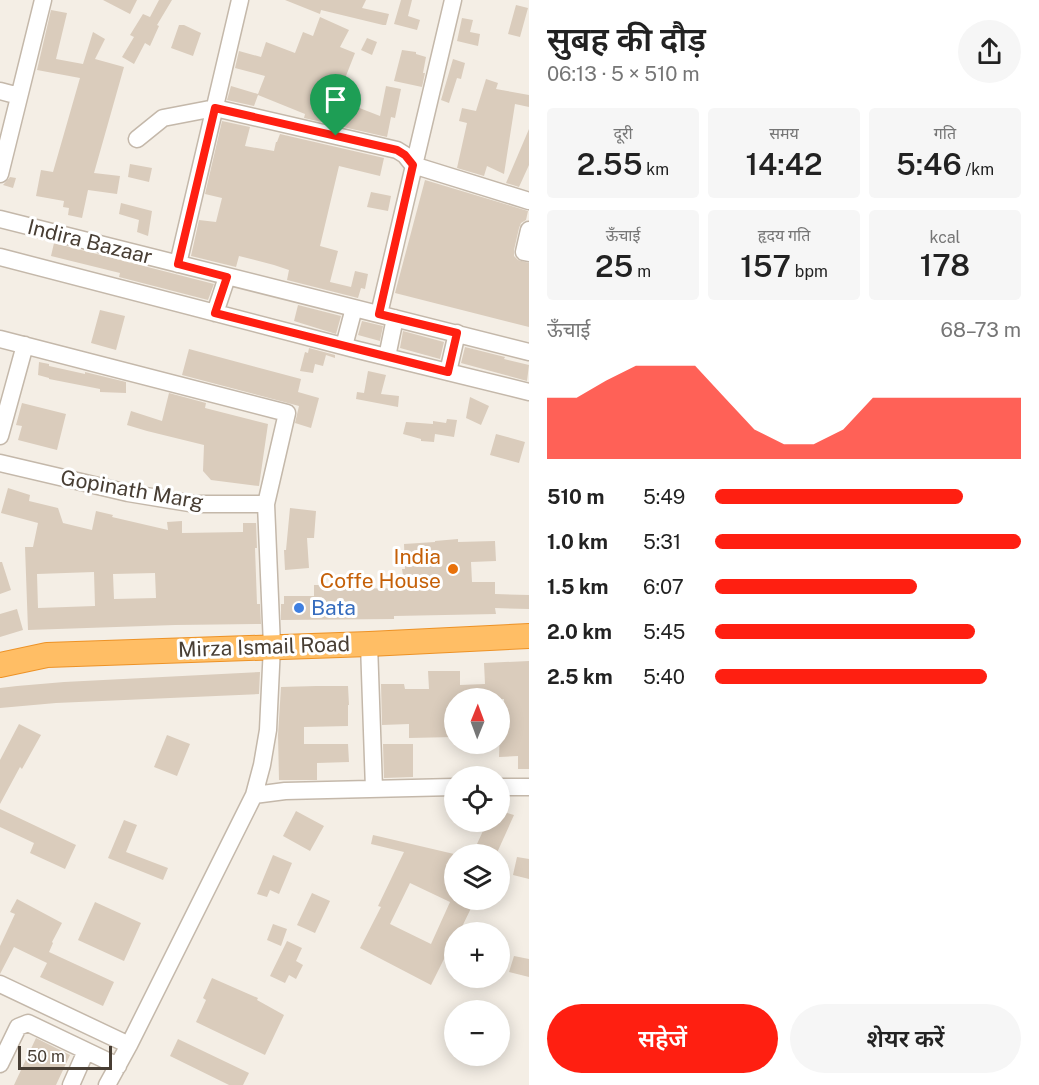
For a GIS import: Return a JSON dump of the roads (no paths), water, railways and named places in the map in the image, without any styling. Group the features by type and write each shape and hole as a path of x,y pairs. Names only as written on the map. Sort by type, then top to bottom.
{"highway":[{"name":"Mirza Ismail Road","path":"0,665 47,655 529,636"}],"street":[{"path":"0,174 43,0"},
{"path":"178,264 240,0"},
{"path":"387,357 387,316 413,165 453,0"},
{"path":"0,91 19,96"},
{"path":"137,139 163,118 215,108 397,150 405,155 413,165 529,201"},
{"name":"Indira Bazaar","path":"0,219 529,352"},
{"path":"529,231 524,252 529,253"},
{"path":"0,257 529,392"},
{"path":"215,313 227,277"},
{"path":"344,346 354,308"},
{"path":"448,372 457,333"},
{"path":"0,339 287,413 266,504 272,646 268,730 262,765 254,795 108,1085"},
{"path":"0,435 25,345"},
{"name":"Gopinath Marg","path":"0,463 128,493 195,504 266,504"},
{"path":"369,644 374,789"},
{"path":"254,795 285,791 444,787"},
{"path":"510,787 529,787"},
{"path":"0,984 129,1045"},
{"path":"0,1064 18,1027 28,1023 118,1066"},
{"path":"71,1085 86,1051"}],"place":[{"name":"India Coffe House","path":"453,569"},
{"name":"Bata","path":"299,608"}]}
